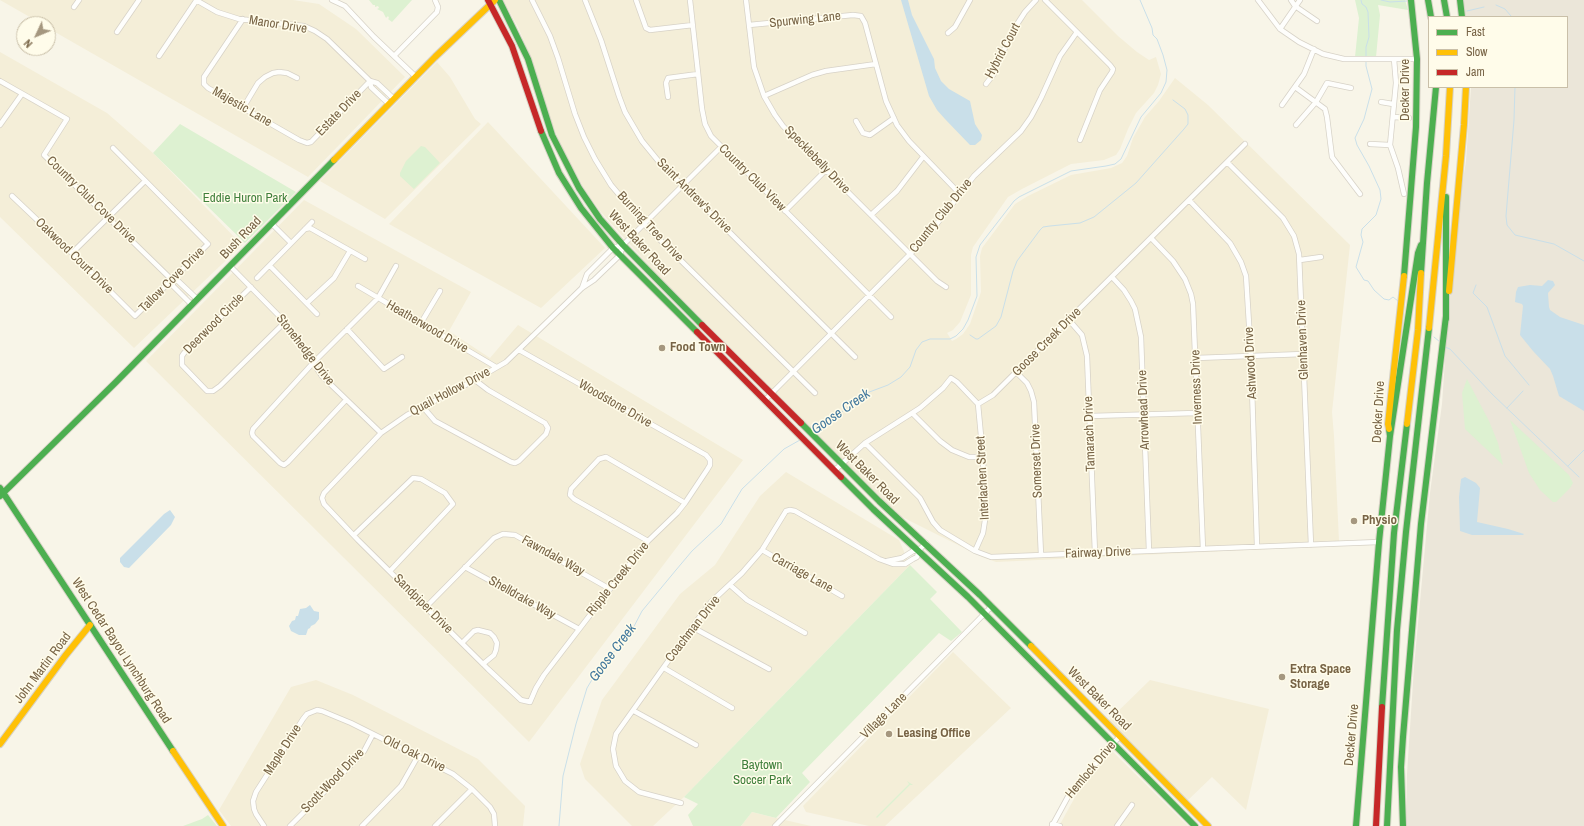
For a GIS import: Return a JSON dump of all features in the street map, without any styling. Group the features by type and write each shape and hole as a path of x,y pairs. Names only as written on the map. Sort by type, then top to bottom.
{"main road":[{"name":"West Baker Road","path":"499,0 528,59 552,135 579,188 600,219 623,245 679,302 879,501 926,543 992,606 1208,826"},
{"name":"Decker Drive","path":"1356,826 1379,542 1390,436 1388,424 1389,408 1400,319 1417,119 1417,59 1411,0"},
{"path":"1428,0 1431,16"},
{"path":"1444,0 1447,16"},
{"path":"1460,0 1462,16"},
{"name":"West Baker Road","path":"491,1 512,46 539,126 559,173 581,208 613,248 873,509 919,550 1195,826"},
{"name":"Bush Road","path":"1,492 88,410 491,1"},
{"path":"528,92 537,88"},
{"name":"Decker Drive","path":"1376,826 1381,717 1394,533 1418,330 1427,183 1436,88"},
{"path":"1387,826 1397,630 1405,540 1429,328 1446,156 1450,88"},
{"path":"1403,826 1401,767 1403,732 1420,536 1443,331 1446,319 1454,250 1466,88"},
{"path":"1446,156 1446,319"},
{"path":"559,173 569,170"},
{"path":"1390,436 1418,253 1424,239"},
{"path":"673,308 679,302"},
{"name":"West Cedar Bayou Lynchburg Road","path":"1,492 223,826"},
{"name":"John Martin Road","path":"0,744 65,656 90,625"},
{"path":"1046,676 1053,669"},
{"path":"1176,806 1182,800"}],"street":[{"path":"74,7 79,0"},
{"path":"117,32 139,0"},
{"path":"159,56 196,0"},
{"name":"Manor Drive","path":"196,0 217,12 243,19 304,26 315,31 327,38 370,81 378,83 394,99"},
{"path":"332,0 345,6 374,37 395,55 416,77"},
{"path":"395,55 438,12 438,7 435,0"},
{"name":"Burning Tree Drive","path":"532,0 550,36 575,114 589,148 616,191 644,224 815,394"},
{"name":"Saint Andrew's Drive","path":"585,0 601,40 619,96 631,123 651,152 855,357"},
{"path":"636,0 646,28 650,30 693,25"},
{"name":"Country Club View","path":"690,0 703,117 711,136 870,294 891,317"},
{"name":"Specklebelly Drive","path":"746,0 754,67 764,96 783,126 937,281 946,287"},
{"path":"948,33 955,27 970,0"},
{"name":"Hybrid Court","path":"986,84 993,75 1012,32 1025,12 1036,0"},
{"path":"1044,0 1110,64 1113,69 1100,90 1080,140"},
{"path":"1258,0 1280,28 1299,42 1323,54 1344,59 1417,59"},
{"path":"1291,0 1295,6 1317,21"},
{"path":"1280,28 1300,0"},
{"name":"Spurwing Lane","path":"748,25 853,15 861,16 865,23 876,64"},
{"name":"Majestic Lane","path":"243,19 204,77 204,84 243,108 307,143"},
{"name":"Country Club Drive","path":"764,400 930,235 960,194 984,166 1021,131 1041,98 1060,56 1077,32"},
{"path":"1282,105 1304,74 1314,50"},
{"path":"1394,59 1396,83 1390,145 1398,168 1404,194"},
{"path":"764,96 812,75 826,71 876,64 886,101 894,118 909,141 960,194"},
{"path":"243,108 258,83 265,76 279,72 287,73 297,78"},
{"path":"668,98 666,83 668,78 698,74"},
{"name":"Country Club Cove Drive","path":"0,81 67,119 44,155 172,280 174,286 192,304"},
{"name":"Manor Drive","path":"370,81 371,87 389,104"},
{"name":"Estate Drive","path":"307,143 311,142 370,81"},
{"path":"1296,125 1316,102 1328,83 1351,88"},
{"path":"1295,87 1325,109 1332,157 1360,194"},
{"path":"0,125 22,94"},
{"path":"1381,102 1394,104"},
{"path":"1392,117 1409,118"},
{"path":"856,121 863,133 870,135 894,118"},
{"name":"Goose Creek Drive","path":"978,404 993,395 1017,373 1245,144"},
{"path":"1370,144 1390,145"},
{"path":"620,255 623,245 721,147"},
{"path":"72,253 144,181 113,148"},
{"path":"871,215 893,196 924,157"},
{"name":"Glenhaven Drive","path":"1227,162 1283,218 1294,236 1300,260 1311,545"},
{"path":"785,211 826,170"},
{"name":"Tallow Cove Drive","path":"135,316 208,244 144,181"},
{"name":"Oakwood Court Drive","path":"12,196 135,316"},
{"name":"Ashwood Drive","path":"1189,200 1230,243 1241,262 1247,285 1258,546"},
{"path":"257,278 312,222"},
{"path":"271,223 291,243"},
{"path":"305,229 310,228 365,259"},
{"name":"Inverness Drive","path":"1150,238 1173,261 1185,278 1191,294 1194,314 1203,549"},
{"name":"Quail Hollow Drive","path":"582,288 587,274 613,248 623,245"},
{"path":"307,303 334,278 350,251"},
{"name":"Quail Hollow Drive","path":"322,498 324,493 381,433 407,415 506,362 582,288 594,280 620,255"},
{"path":"1300,260 1322,257"},
{"name":"Stonehedge Drive","path":"230,266 285,322 322,376 381,433"},
{"path":"270,266 317,314"},
{"path":"346,400 284,465 280,463 253,436 253,429 313,363 378,298 396,266"},
{"name":"Arrowhead Drive","path":"1112,277 1124,290 1131,301 1139,324 1141,337 1149,551"},
{"name":"Country Club Cove Drive","path":"172,280 178,281 196,299"},
{"name":"Heatherwood Drive","path":"358,286 496,367"},
{"name":"Deerwood Circle","path":"251,287 182,356 182,365 207,391 213,391 220,386 285,322"},
{"path":"421,323 440,291"},
{"name":"Tamarach Drive","path":"1069,320 1082,335 1087,356 1095,553"},
{"path":"347,329 384,369 402,358"},
{"name":"Woodstone Drive","path":"519,350 706,455 710,460"},
{"path":"1196,358 1304,354"},
{"name":"Somerset Drive","path":"1017,373 1027,382 1034,402 1041,555"},
{"path":"835,470 865,443 913,414 931,399 950,378 957,382 978,404"},
{"path":"423,407 435,421 511,462 516,463 546,434 548,428 545,423 488,390 474,380"},
{"name":"Interlachen Street","path":"975,551 984,533 985,520 983,456 978,404"},
{"path":"1090,416 1197,413"},
{"path":"913,414 940,441 952,450 969,456 983,456"},
{"name":"Fairway Drive","path":"865,443 920,498 933,522 940,530 983,555 996,557 1379,542"},
{"path":"648,541 574,499 570,495 571,489 599,459 606,457 685,503"},
{"name":"Ripple Creek Drive","path":"530,702 544,675 610,589 648,541 677,513 685,503 707,470 710,460"},
{"path":"354,535 413,478 421,479 444,493 453,504 390,571"},
{"name":"Sandpiper Drive","path":"322,498 324,504 354,535 483,664 521,700 530,702"},
{"name":"Coachman Drive","path":"681,803 639,792 625,781 616,766 613,749 616,734 634,711 692,626 711,602 755,560 786,511 790,510 886,561 902,558 913,550 919,550 926,543"},
{"name":"Fawndale Way","path":"426,607 494,538 509,534 515,535 610,589"},
{"name":"Carriage Lane","path":"762,550 842,596"},
{"name":"Shelldrake Way","path":"465,567 579,629"},
{"path":"730,585 747,600 806,633"},
{"name":"Village Lane","path":"775,826 992,606"},
{"path":"692,626 768,669"},
{"path":"462,643 474,631 478,630 490,633 494,637 497,643 494,655 483,664"},
{"path":"664,668 732,708"},
{"name":"Old Oak Drive","path":"322,710 453,774 472,789 490,807 494,814 495,826"},
{"name":"Maple Drive","path":"264,826 256,814 253,801 256,792 303,719 313,711 322,710"},
{"path":"634,711 696,745"},
{"name":"Scott-Wood Drive","path":"290,826 358,759 373,734"},
{"name":"Hemlock Drive","path":"1052,825 1070,793 1120,736"},
{"path":"362,826 401,786 418,756"},
{"path":"435,826 472,789"},
{"path":"1117,826 1132,804"},
{"path":"1052,825 1060,826"}],"shaded area":[{"path":"0,0 293,0 319,4 356,29 405,77 308,177 56,33 56,16 28,16"},
{"path":"503,0 1082,0 1118,36 1137,52 1149,60 1156,57 1161,74 1158,85 1154,93 1136,113 1116,155 1104,160 1071,164 1008,197 973,247 971,255 971,295 960,322 953,330 947,333 952,341 963,334 970,324 981,292 980,256 982,248 1015,204 1071,175 1111,168 1122,163 1127,156 1133,138 1145,117 1159,101 1175,78 1208,105 1350,245 1332,412 1339,541 1372,540 1373,544 996,562 982,557 900,516 883,501 649,266 600,211 585,190 563,150 551,121 529,53 518,27"},
{"path":"1463,0 1584,0 1584,826 1406,826 1407,774 1414,667 1430,493 1442,404 1448,315 1466,161 1471,88 1568,88 1568,16 1465,16"},
{"path":"0,52 107,113 153,153 242,245 134,348 0,217"},
{"path":"437,62 450,77 475,119 481,124 385,219 320,181"},
{"path":"488,122 605,248 541,308 389,224"},
{"path":"304,200 471,292 449,331 490,358 518,325 743,460 529,742 146,361"},
{"path":"786,472 899,540 910,565 684,797 653,826 632,826 585,779 580,764 602,700 680,594 715,565 760,496"},
{"path":"953,652 1011,708 885,826 869,826 806,812 803,806"},
{"path":"316,680 353,695 478,759 525,806 523,826 231,826 219,810 291,687"},
{"path":"1150,680 1269,709 1246,810 1212,777 1187,801 1107,722"},
{"path":"1111,750 1188,826 1059,826 1079,790"},
{"path":"752,812 776,818 811,826 741,826"}],"green space":[{"path":"369,0 412,0 392,22 388,19 388,16 386,18 383,12 377,9 379,8 378,6 375,7 375,5 373,5"},
{"path":"1355,0 1405,0 1408,10 1378,5 1380,15 1376,57 1355,57 1359,18"},
{"name":"Eddie Huron Park","path":"180,124 296,192 245,243 153,153"},
{"path":"421,146 425,147 440,163 414,189 400,176 400,173 406,161"},
{"path":"1467,379 1489,421 1498,443 1503,465 1465,429 1462,393"},
{"path":"1510,420 1569,475 1573,483 1556,502 1553,502 1540,490 1529,473"},
{"name":"Baytown Soccer Park","path":"910,565 937,592 930,599 962,632 951,641 939,633 802,773 810,782 776,818 752,812 741,826 693,826 688,815 698,804 684,797"},
{"path":"907,781 913,785 910,785 877,818 876,817 909,784"},
{"path":"208,815 217,826 183,826 202,819"}],"water":[{"path":"901,0 908,0 912,15 934,59 935,68 941,81 949,89 970,101 975,124 982,135 981,140 975,145 970,145 945,119 937,110 929,96"},
{"path":"1548,280 1553,281 1555,285 1548,293 1550,310 1560,317 1584,325 1584,411 1559,396 1550,369 1520,335 1523,306 1522,304 1515,302 1518,287 1530,285 1542,286"},
{"path":"1465,477 1476,483 1480,488 1477,522 1524,534 1472,535 1460,531 1459,497 1461,479"},
{"path":"170,510 175,517 171,525 129,568 124,567 120,562 120,558 164,514"},
{"path":"310,605 314,611 319,612 319,619 308,629 306,635 299,635 291,631 289,626 292,621 295,620 296,616 298,616 300,609 306,608"}],"waterway":[{"name":"Goose Creek","path":"813,433 827,424 864,394 888,385 901,377 910,367 916,350 922,342 930,339 950,339 956,336 963,329 977,296 976,257 980,245 1014,201 1019,197 1071,171 1115,164 1121,159 1141,117 1161,93 1166,82 1167,70 1163,55 1157,39 1153,35 1152,28 1140,0"},
{"path":"1361,0 1368,12 1369,37 1366,47 1366,58"},
{"path":"1381,0 1390,2 1407,1"},
{"path":"1496,5 1505,9 1511,16"},
{"path":"1467,11 1484,7"},
{"path":"1366,61 1372,89 1364,119 1355,138 1357,145 1380,190 1381,199 1376,215 1362,229 1361,235 1363,242 1356,267 1364,280 1368,281 1374,290 1384,299 1389,300 1393,297 1398,301"},
{"path":"1515,88 1514,120 1506,216 1507,225 1515,235 1554,244 1584,261"},
{"path":"970,335 978,339 996,326 1001,317 1017,261 1043,227 1080,223 1094,217 1136,183 1184,129 1188,124 1188,115 1185,109 1173,100"},
{"path":"1476,285 1473,293 1487,307 1505,356 1529,385"},
{"path":"1434,337 1440,342"},
{"path":"1445,347 1450,349 1492,394 1579,477"},
{"path":"1507,408 1523,391"},
{"name":"Goose Creek","path":"559,826 563,776 576,724 587,688 599,668 630,634 642,611 692,551 721,524 742,489 784,449 800,440"},
{"path":"1568,466 1584,450"}],"traffic: fast":[{"path":"499,0 528,59 552,135 579,188 600,219 623,245 702,325"},
{"path":"1404,276 1416,127 1417,59 1411,0"},
{"path":"1428,0 1431,16"},
{"path":"1444,0 1447,16"},
{"path":"1460,0 1462,16"},
{"path":"1421,273 1427,183 1436,88"},
{"path":"541,131 559,173 581,208 613,248 697,332"},
{"path":"0,496 116,382 334,160"},
{"path":"1446,197 1446,319"},
{"path":"1390,436 1418,253 1421,245"},
{"path":"1403,826 1401,767 1403,737 1421,524 1446,316"},
{"path":"1387,826 1397,630 1406,532 1429,328"},
{"path":"801,423 879,501 980,595 1031,646"},
{"path":"1382,707 1394,533 1407,424"},
{"path":"1356,826 1379,542 1390,436 1389,429"},
{"path":"841,477 873,509 968,597 1195,826"},
{"path":"0,488 173,751"}],"traffic: slow":[{"path":"334,160 435,57 495,0"},
{"path":"1429,328 1446,156 1450,88"},
{"path":"1449,291 1466,88"},
{"path":"1407,424 1418,330 1421,273"},
{"path":"1389,429 1388,424 1404,276"},
{"path":"0,744 65,656 90,625"},
{"path":"1031,646 1208,826"},
{"path":"173,751 223,826"}],"traffic: jam":[{"path":"488,0 512,46 541,131"},
{"path":"702,325 801,423"},
{"path":"697,332 841,477"},
{"path":"1376,826 1382,707"}],"place":[{"name":"Food Town","path":"662,348"},
{"name":"Physio","path":"1354,521"},
{"name":"Extra Space Storage","path":"1282,677"},
{"name":"Leasing Office","path":"889,734"}]}
